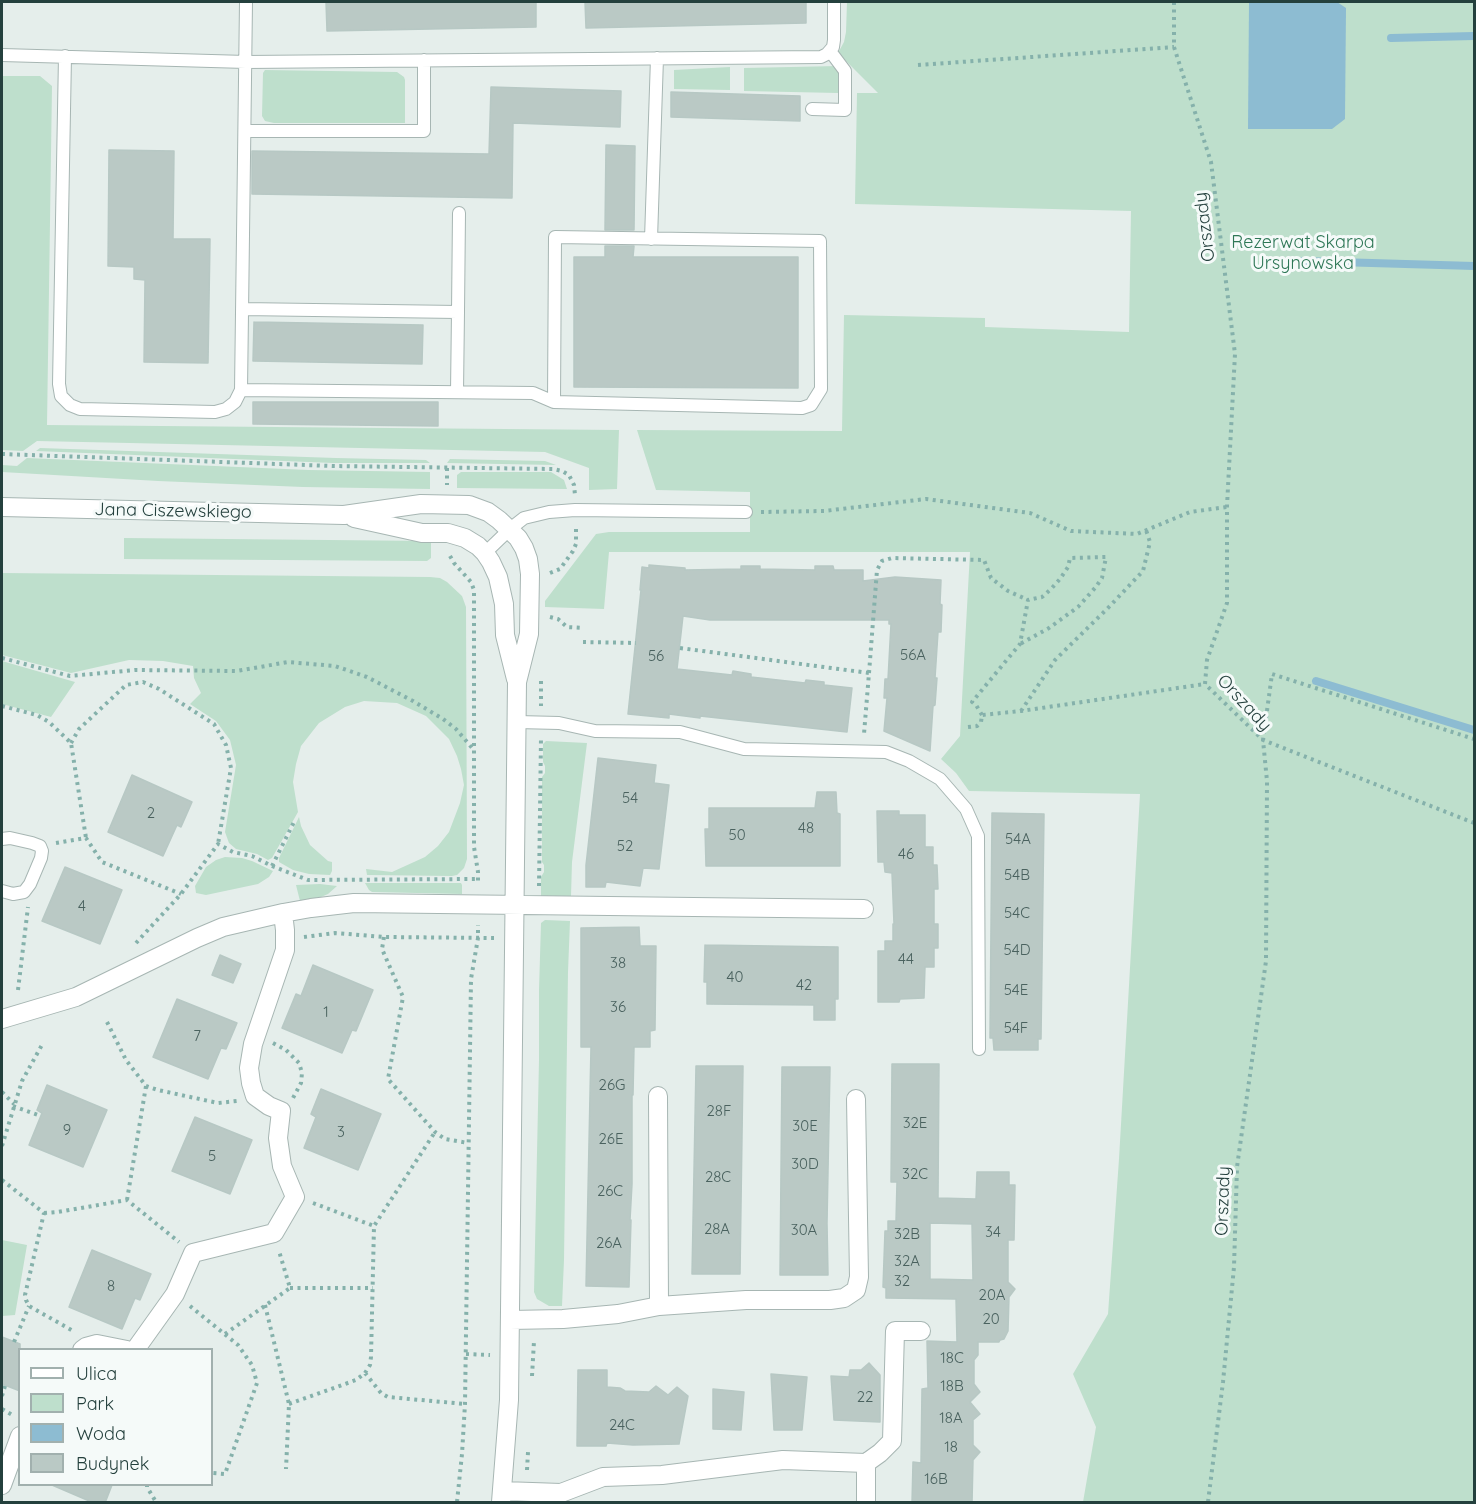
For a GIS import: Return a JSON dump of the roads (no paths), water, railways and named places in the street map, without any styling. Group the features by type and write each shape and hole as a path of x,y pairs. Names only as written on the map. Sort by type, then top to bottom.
{"street":[{"name":"Jana Ciszewskiego","path":"2,507 344,515 422,504 469,505 488,512 510,529"},
{"name":"Jana Ciszewskiego","path":"344,515 422,533 448,533 465,538 485,553"},
{"path":"510,529 524,548 530,574 529,634 517,682"},
{"path":"485,553 498,577 504,604 506,635 517,682 509,1400 502,1497 561,1493 603,1477 662,1475 783,1460 866,1463 891,1441 895,1331 921,1331"},
{"path":"2,1018 76,997 223,927 284,913 354,903 864,909"},
{"path":"136,1348 175,1294 193,1253 274,1233 295,1197 282,1166 279,1148 281,1111 255,1096 249,1068 256,1034 285,950 284,913"},
{"path":"658,1096 659,1306"},
{"path":"510,1320 563,1319 618,1314 659,1306 746,1300 844,1298 856,1290 859,1277 856,1098"},
{"path":"2,1485 18,1441"},
{"path":"866,1463 866,1503"}],"lane":[{"path":"65,56 59,384 61,396 69,405 80,409 215,412 226,410 235,402 241,390 246,2"},
{"path":"2,55 246,62 821,57 830,51 834,40 834,2"},
{"path":"812,109 844,110 845,71 830,51"},
{"path":"651,239 657,58"},
{"path":"245,131 424,131 424,60"},
{"path":"457,392 459,213"},
{"path":"241,390 533,393 554,402 802,408 811,405 821,389 820,241 555,237 554,402"},
{"path":"242,309 458,312"},
{"path":"485,553 524,518 549,512 575,510 746,512"},
{"path":"517,722 559,723 595,731 680,732 744,748 886,752 909,761 940,779 966,809 978,836 980,1049"},
{"path":"2,839 10,838 33,843 40,846 42,851 30,884 24,892 13,894 2,891"}],"water":[{"path":"1249,2 1337,2 1346,8 1345,119 1332,129 1248,129"}],"waterway":[{"path":"1391,38 1474,36"},
{"path":"1303,261 1474,266"},
{"path":"1316,681 1474,730"}],"park label":[{"name":"Rezerwat Skarpa Ursynowska","path":"1303,253"}]}
